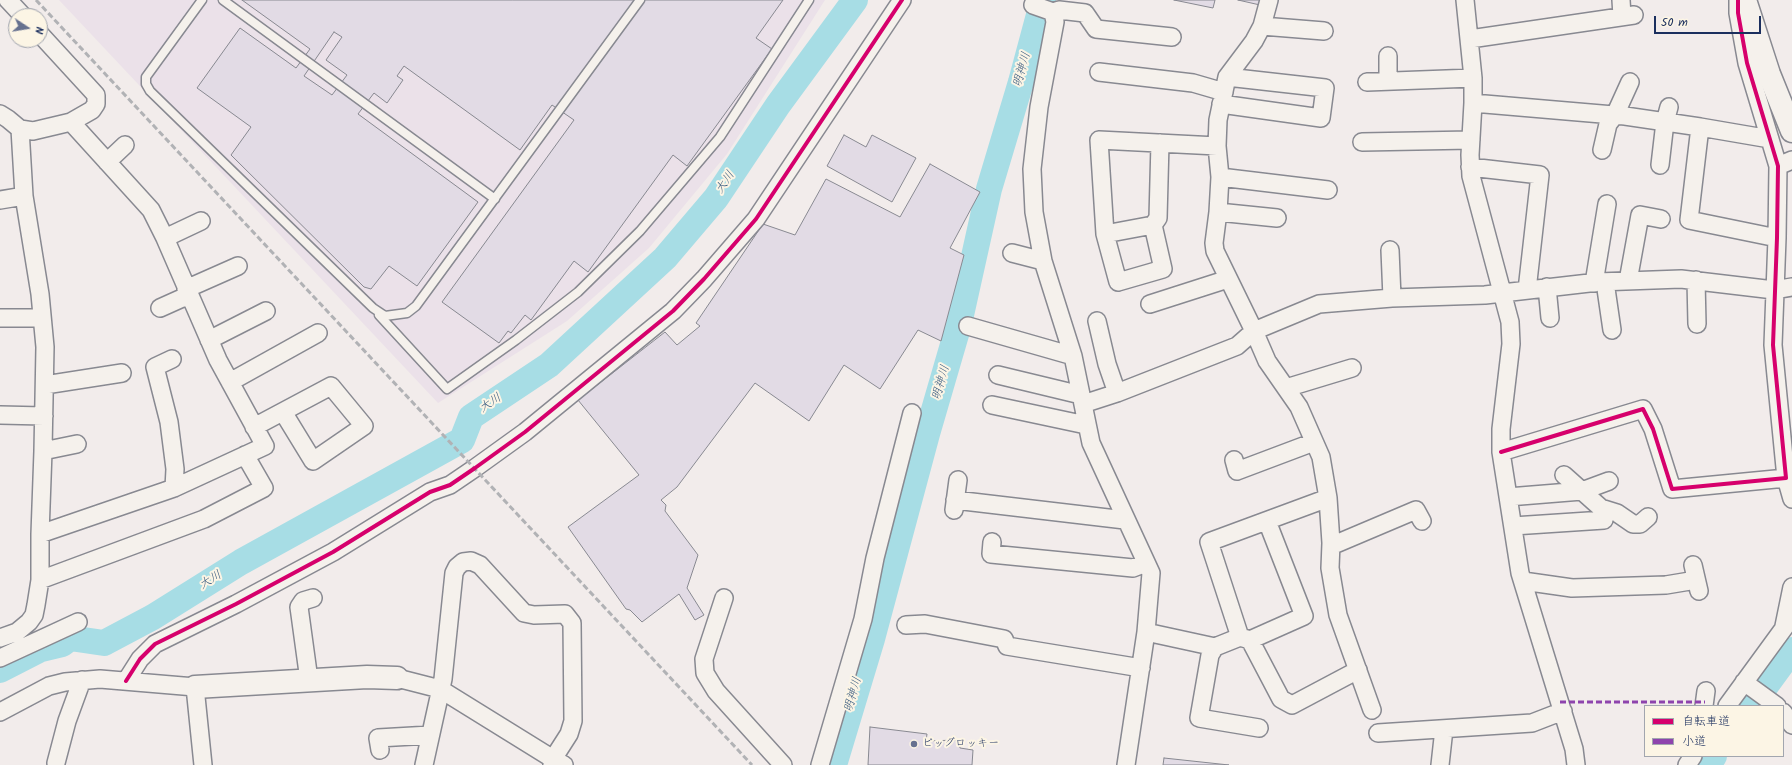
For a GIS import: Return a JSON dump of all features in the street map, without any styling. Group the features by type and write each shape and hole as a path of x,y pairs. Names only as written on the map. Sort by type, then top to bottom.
{"street":[{"path":"8,0 16,8"},
{"path":"126,681 140,660 155,644 236,604 332,552 430,492 450,485 476,468 524,432 673,311 704,279 756,219 902,0"},
{"path":"1269,0 1262,26 1224,91 1218,120 1220,177 1214,243 1215,251 1267,361 1299,407 1321,457 1328,498 1331,546 1330,568 1338,614 1372,710"},
{"path":"1464,0 1470,39 1473,78 1470,167 1476,200 1510,322 1511,344 1501,429 1501,452 1523,581 1574,750 1576,765"},
{"path":"1738,0 1738,13 1747,62 1770,138 1785,163 1777,238 1773,345 1786,478 1792,499"},
{"path":"1745,0 1789,117"},
{"path":"1043,8 1084,13 1096,29 1172,37"},
{"path":"1043,8 1055,22 1039,107 1032,169 1034,212 1043,261 1073,356 1086,425 1091,443 1125,520 1151,573 1146,632 1126,765"},
{"path":"1470,39 1626,10"},
{"path":"1262,26 1324,31"},
{"path":"0,114 20,129 33,131 72,122 92,110 96,104 96,95 48,43"},
{"path":"1388,56 1388,81"},
{"path":"1099,72 1193,83 1321,118 1325,88 1224,91"},
{"path":"1367,82 1473,78"},
{"path":"1602,150 1608,124 1615,116 1630,82"},
{"path":"1473,103 1615,116 1667,114 1700,127 1770,138"},
{"path":"1660,165 1667,114"},
{"path":"40,534 174,488 265,446 209,340 165,238 151,210 72,122"},
{"path":"1700,127 1689,220 1777,238"},
{"path":"0,638 17,632 29,622 34,615 40,580 45,347 40,294 24,196 20,129"},
{"path":"1153,225 1163,270 1118,282 1105,234 1099,140 1218,146"},
{"path":"1362,142 1471,140"},
{"path":"1105,234 1153,225 1158,218 1160,143"},
{"path":"107,162 125,145"},
{"path":"1470,167 1540,175 1528,290"},
{"path":"1220,177 1328,190"},
{"path":"0,200 24,196"},
{"path":"1607,204 1599,282 1612,330"},
{"path":"1218,212 1277,218"},
{"path":"1628,281 1640,215 1661,219"},
{"path":"165,238 201,221"},
{"path":"1390,250 1392,298"},
{"path":"1012,253 1043,261"},
{"path":"160,308 238,266"},
{"path":"998,375 1082,399 1117,393 1237,346 1254,331 1319,304 1392,298 1502,293 1599,282 1681,279 1774,290 1792,287"},
{"path":"1150,304 1228,280"},
{"path":"1696,280 1697,324"},
{"path":"1547,287 1550,318"},
{"path":"209,340 266,311"},
{"path":"0,318 42,318"},
{"path":"1097,321 1117,393"},
{"path":"968,326 1073,356"},
{"path":"230,382 318,333"},
{"path":"172,359 155,367 169,422 175,469 174,488"},
{"path":"1286,388 1352,368"},
{"path":"45,385 122,372"},
{"path":"254,427 331,386 364,426 313,461 283,412"},
{"path":"992,405 1086,425"},
{"path":"1501,452 1644,409 1653,429 1672,489 1786,478"},
{"path":"820,765 863,619 875,558 912,413"},
{"path":"0,415 44,416"},
{"path":"1234,460 1237,471 1314,442"},
{"path":"43,451 77,444"},
{"path":"40,580 204,520 264,488 245,454"},
{"path":"1564,475 1601,508 1617,513 1633,524 1640,524 1648,517"},
{"path":"958,480 954,505 1125,520"},
{"path":"1508,497 1582,491 1609,481"},
{"path":"1328,498 1209,542 1245,638 1281,700 1292,705 1358,670"},
{"path":"1331,546 1416,510 1422,521"},
{"path":"1513,526 1604,520"},
{"path":"1146,632 1215,648 1304,616 1267,521"},
{"path":"992,542 991,554 1133,568 1146,563"},
{"path":"0,712 49,686 82,680 126,681 195,687 367,677 397,678 440,689 557,763 573,721 572,623 565,614 524,613 480,565 471,561 463,562 457,567 454,574 443,678 440,689 424,765"},
{"path":"1523,581 1572,588 1666,586 1696,578"},
{"path":"1728,705 1747,684 1788,622 1792,587"},
{"path":"309,680 299,606 303,601 313,598"},
{"path":"724,598 704,659 705,672 716,691 783,765"},
{"path":"0,658 78,622"},
{"path":"906,625 932,625 1004,639 1008,646 1141,668"},
{"path":"1215,648 1210,655 1199,718 1259,728"},
{"path":"56,763 67,721 82,680"},
{"path":"1747,684 1775,705"},
{"path":"195,687 203,765"},
{"path":"1378,733 1532,723 1562,711"},
{"path":"1784,715 1792,725"},
{"path":"1440,765 1444,729"},
{"path":"380,750 378,738 430,735"}],"lane":[{"path":"202,0 146,77 146,84 150,91 373,308 447,388 516,340 578,292 640,231 720,137 809,0"},
{"path":"223,0 495,199"},
{"path":"373,308 385,316 407,313 416,306 640,0"}],"shaded area":[{"path":"59,0 825,0 727,154 649,248 567,321 438,403"}],"building":[{"path":"242,0 783,0 756,38 772,49 687,166 673,155 588,272 574,261 531,320 525,315 511,333 508,331 499,343 442,302 574,120 552,105 520,150 404,66 397,76 403,80 387,103 374,93 358,114 478,202 417,286 389,266 371,289 364,287 231,155 251,127 197,88 240,28 296,68 310,49","holes":["334,32 342,37 326,60 347,75 332,95 304,76"]},
{"path":"1174,0 1215,0 1213,8"},
{"path":"1238,0 1261,0 1260,5"},
{"path":"844,135 866,147 872,135 916,158 892,202 827,166"},
{"path":"930,164 980,192 950,248 964,255 941,341 918,330 880,389 844,365 809,421 755,383 677,487 661,500 666,505 665,511 698,555 687,588 704,615 695,620 679,594 642,622 630,610 626,609 568,527 639,475 578,400 665,332 677,345 700,326 696,323 763,224 795,235 826,179 900,217"},
{"name":"ビッグロッキー","path":"870,727 927,734 926,741 958,740 960,748 973,750 972,765 868,765"},
{"path":"1164,758 1229,765 1163,765"}],"waterway":[{"name":"大川","path":"0,670 41,649 62,644 70,638 104,643 153,617 241,562 462,440 471,417 549,365 665,258 716,198 778,105 855,0"},
{"name":"明神川","path":"834,765 872,639 927,434 959,324 989,189 1021,82 1043,0"},
{"path":"1752,705 1792,650"},
{"path":"1708,765 1713,757"}],"railway":[{"path":"36,0 752,765"}],"marked path":[{"path":"1560,702 1705,702"}],"cycle path":[{"path":"126,681 140,659 155,644 236,604 333,552 430,492 450,485 525,432 673,311 704,279 756,219 902,0"},
{"path":"1501,452 1643,409 1653,429 1672,489 1786,478 1773,345 1778,166 1747,63 1738,13 1738,0"}],"place":[{"name":"ビッグロッキー","path":"914,744"}]}
